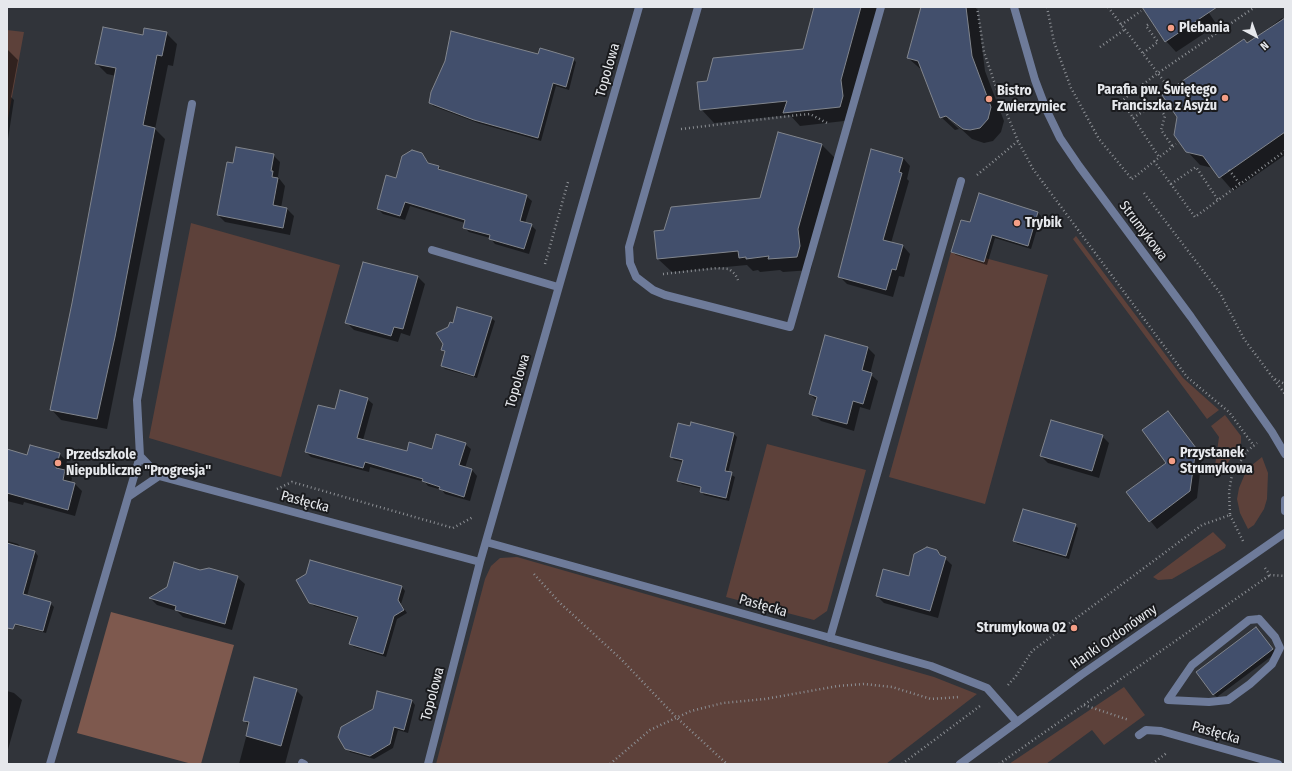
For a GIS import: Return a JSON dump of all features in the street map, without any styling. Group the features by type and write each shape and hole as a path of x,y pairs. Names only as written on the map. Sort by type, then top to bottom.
{"street":[{"name":"Topolowa","path":"428,764 480,562 639,7"},
{"path":"698,7 629,246 630,263 636,277 653,290 665,295 790,327 881,7"},
{"name":"Strumykowa","path":"1014,7 1035,80 1046,109 1060,138 1079,166 1192,317 1272,432 1285,454"},
{"path":"50,764 140,456 137,400 192,104"},
{"path":"830,638 961,182"},
{"path":"432,250 558,287"},
{"path":"128,497 159,476 140,456"},
{"name":"Pasłęcka","path":"159,476 480,562"},
{"path":"1285,500 1285,511"},
{"name":"Hanki Ordonówny","path":"960,764 1017,722 1285,533"},
{"name":"Pasłęcka","path":"486,542 931,666 987,688 995,695 1017,722"},
{"path":"1259,619 1275,637 1280,648 1272,664 1250,684 1228,700 1209,702 1168,700 1192,664 1249,620 1259,619"},
{"path":"1139,735 1146,730"},
{"name":"Pasłęcka","path":"1146,730 1161,731 1258,762 1278,764"}],"path":[{"path":"902,764 995,695 1013,679 1032,650 1202,525 1230,514 1229,491 1232,475 1247,451 1255,445 1228,412 1187,377 1033,169 1018,141 997,90 984,52 977,7"},
{"path":"1047,7 1054,42 1071,88 1099,139 1132,178 1173,148 1176,144"},
{"path":"1108,7 1169,88"},
{"path":"1160,157 1122,101 1158,73 1255,7"},
{"path":"1121,25 1141,11"},
{"path":"1143,54 1158,42 1146,26 1150,23"},
{"path":"1100,47 1124,30"},
{"path":"1125,87 1130,94"},
{"path":"1133,118 1156,103 1165,116 1161,130 1173,148"},
{"path":"662,131 810,114 828,123"},
{"path":"961,182 979,174 1018,141"},
{"path":"1154,161 1195,217 1285,151"},
{"path":"1171,184 1196,167 1218,200"},
{"path":"1229,170 1240,184"},
{"path":"540,282 569,179"},
{"path":"1144,193 1220,293 1244,339 1285,394"},
{"path":"636,277 717,268 729,270 735,274 738,280"},
{"path":"1273,378 1285,384"},
{"path":"273,490 292,482 454,528 478,514"},
{"path":"530,555 531,567 534,574 559,602 621,659 676,717 727,764"},
{"path":"998,764 1270,575"},
{"path":"610,764 650,730 691,711 722,704 765,699 838,686 864,684 892,688 931,699 963,696"},
{"path":"1084,705 1124,717 1146,730"}],"shaded area":[{"path":"7,30 24,32 7,124"},
{"path":"191,223 340,265 281,477 149,438"},
{"path":"1076,236 1183,378 1219,410 1207,419 1073,239"},
{"path":"951,252 983,262 985,258 1048,275 985,504 889,477"},
{"path":"1225,415 1241,436 1241,443 1227,464 1215,466 1219,437 1211,426"},
{"path":"767,444 866,470 827,611 814,620 726,597"},
{"path":"1262,457 1268,473 1267,499 1264,509 1254,525 1248,529 1240,513 1237,499 1239,488 1247,469"},
{"path":"1213,532 1226,545 1225,548 1172,579 1158,580 1153,577"},
{"path":"517,557 934,677 977,694 886,764 436,764 485,579 491,566 500,558"},
{"path":"111,612 234,645 201,764 192,764 77,733"},
{"path":"1124,687 1145,715 1104,745 1092,730 1046,764 1009,764"}],"building":[{"path":"814,7 861,7 841,80 843,96 840,107 783,113 787,101 700,110 697,82 707,81 713,58 803,49"},
{"path":"921,7 966,7 972,56 991,107 988,119 980,128 970,130 963,129 946,116 940,118 918,61 907,58"},
{"name":"Plebania","path":"1142,7 1217,7 1165,42"},
{"name":"Parafia pw. Świętego Franciszka z Asyżu","path":"1285,18 1285,132 1219,178 1203,156 1186,152 1174,135 1177,117 1162,95 1244,39 1247,43"},
{"path":"103,27 143,35 144,28 167,32 162,56 157,55 143,125 155,128 115,337 97,419 50,410 72,303 116,68 95,64"},
{"path":"451,31 538,54 540,48 574,58 566,87 553,83 538,138 474,120 429,103 431,92 445,61"},
{"path":"778,132 822,144 798,229 800,246 797,257 768,259 769,256 746,259 746,257 739,258 738,251 657,259 654,231 664,230 671,207 760,198"},
{"path":"236,147 274,154 271,171 273,171 272,177 278,178 273,205 287,208 283,228 217,215 227,162 233,163"},
{"path":"871,149 903,158 899,172 902,173 883,240 903,245 896,270 892,269 886,290 838,277"},
{"path":"412,150 422,153 428,163 439,166 438,169 527,195 520,221 532,224 524,249 489,239 490,235 463,228 465,220 405,202 400,216 377,209 386,175 396,178 402,156"},
{"path":"979,193 1038,212 1028,246 992,235 984,262 951,252 961,220 970,222"},
{"path":"363,262 418,276 403,329 394,327 391,336 345,323"},
{"path":"457,307 492,317 474,376 441,366 445,351 441,350 443,344 436,333 448,327 450,322 453,323"},
{"path":"825,335 868,347 862,370 872,373 863,404 853,401 847,424 812,415 817,397 809,394"},
{"path":"340,390 368,398 357,438 407,451 409,442 432,449 436,434 466,443 459,465 472,469 464,497 439,489 440,487 422,481 423,479 365,462 363,468 305,452 318,405 335,409"},
{"path":"1168,411 1196,448 1190,491 1149,522 1126,492 1166,463 1142,430"},
{"path":"1051,420 1103,435 1092,471 1040,456"},
{"path":"691,422 734,433 725,471 732,472 726,498 700,492 701,487 677,481 683,460 670,457 678,423 690,426"},
{"path":"30,445 60,453 56,468 65,470 63,480 75,483 68,510 7,493 7,449 27,455"},
{"path":"1023,509 1076,524 1066,556 1013,541"},
{"path":"7,543 35,551 23,594 51,602 43,631 15,624 13,629 7,628"},
{"path":"927,547 937,550 940,555 946,557 930,611 876,596 883,569 909,576 914,554"},
{"path":"310,560 402,586 398,600 404,610 394,616 383,654 349,644 358,617 309,603 296,580 306,574"},
{"path":"174,562 200,570 209,568 238,576 225,624 175,610 176,606 149,598 167,587"},
{"path":"1256,627 1273,649 1213,695 1196,672"},
{"path":"254,677 297,689 281,746 246,736 249,722 243,721"},
{"path":"377,691 412,700 404,730 394,727 390,744 370,756 345,749 338,737 341,727 373,709"}],"place":[{"name":"Plebania","path":"1171,28"},
{"name":"Parafia pw. Świętego Franciszka z Asyżu","path":"1225,98"},
{"name":"Bistro Zwierzyniec","path":"989,99"},
{"name":"Trybik","path":"1017,223"},
{"name":"Przystanek Strumykowa","path":"1172,461"},
{"name":"Przedszkole Niepubliczne \"Progresja\"","path":"58,463"},
{"name":"Strumykowa 02","path":"1074,628"}]}
